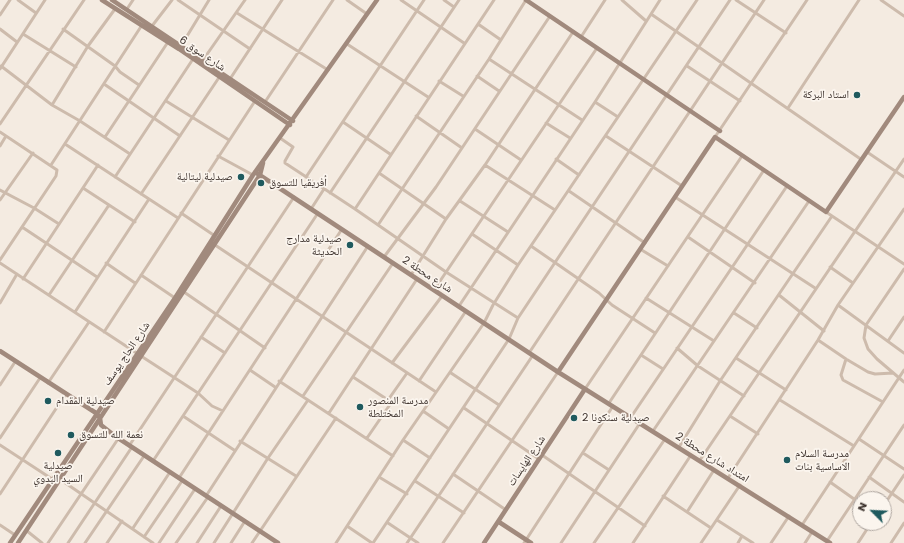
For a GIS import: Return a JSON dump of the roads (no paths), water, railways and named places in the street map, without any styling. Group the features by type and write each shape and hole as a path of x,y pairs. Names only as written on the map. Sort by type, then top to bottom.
{"street":[{"path":"0,15 10,0"},
{"path":"18,0 36,13"},
{"path":"44,0 1,67 52,105 80,121 130,154"},
{"path":"0,124 84,0"},
{"name":"شارع سوق 6","path":"102,0 168,42 203,60 265,102 292,123"},
{"name":"شارع سوق 6","path":"112,0 152,26 193,59 255,101 292,123"},
{"path":"127,10 133,0"},
{"path":"152,26 172,0"},
{"path":"178,0 250,49"},
{"path":"180,47 209,0"},
{"path":"203,60 245,0"},
{"path":"230,79 282,0"},
{"path":"265,102 333,0"},
{"path":"346,0 367,14"},
{"name":"شارع الحاج يوسف","path":"18,543 61,480 254,174 348,44 377,0"},
{"path":"401,0 418,10 464,43"},
{"path":"306,177 424,0"},
{"path":"444,0 454,7"},
{"path":"330,192 459,0"},
{"path":"355,209 390,154 494,0"},
{"path":"378,225 489,59 526,0 720,131"},
{"path":"581,37 605,0"},
{"path":"622,0 646,21"},
{"path":"459,306 595,102 660,0"},
{"path":"336,543 403,440 451,373 484,323 494,303 518,265 697,0"},
{"path":"347,526 373,543 388,523 508,339 518,318 730,0"},
{"path":"736,0 786,33"},
{"path":"407,543 499,405 615,223 764,0"},
{"path":"444,543 807,0"},
{"path":"788,108 859,0"},
{"path":"881,0 904,16"},
{"path":"52,105 88,46 116,9"},
{"path":"237,13 328,70"},
{"path":"651,14 862,160"},
{"path":"384,257 424,204 550,16"},
{"path":"478,24 501,40"},
{"path":"51,165 142,25"},
{"path":"0,29 17,42"},
{"path":"63,29 116,66 120,72 140,85"},
{"path":"411,275 446,219 485,165 573,32"},
{"path":"23,34 51,50 76,67"},
{"path":"105,138 168,42"},
{"path":"348,44 428,97"},
{"path":"434,290 596,48"},
{"path":"115,177 193,59"},
{"path":"489,59 582,120"},
{"path":"687,66 740,101"},
{"path":"141,194 220,76"},
{"path":"477,76 500,91"},
{"path":"439,81 463,96"},
{"path":"104,84 180,136"},
{"path":"826,212 904,97"},
{"path":"166,101 229,140"},
{"path":"104,332 255,101"},
{"path":"595,102 618,118"},
{"path":"416,116 462,148"},
{"path":"343,122 390,154"},
{"path":"546,123 570,138"},
{"path":"475,129 521,160"},
{"path":"0,132 58,170 56,176 0,260"},
{"path":"0,146 6,136"},
{"path":"606,136 682,186"},
{"path":"715,137 878,247 904,262"},
{"path":"280,138 293,147 285,161 285,164 330,192 446,272 518,318"},
{"path":"65,144 178,218"},
{"path":"867,152 904,177"},
{"path":"0,200 33,153"},
{"path":"218,156 254,174"},
{"path":"585,388 742,156"},
{"path":"700,460 815,288 904,159"},
{"path":"556,160 579,175"},
{"path":"260,175 263,161"},
{"path":"23,279 98,165"},
{"path":"485,165 533,194 555,210"},
{"path":"525,542 583,453 655,333 670,313 764,170"},
{"path":"379,173 446,219"},
{"name":"شارع محطة 2","path":"254,174 260,175 442,296 585,388"},
{"name":"شارع الحاج يوسف","path":"10,543 96,413 184,292 260,175"},
{"path":"631,417 747,243 787,186"},
{"path":"83,188 135,222"},
{"path":"311,209 324,189"},
{"path":"0,190 34,208 59,224"},
{"path":"569,191 644,243"},
{"path":"68,543 174,378 294,197"},
{"path":"675,197 815,288"},
{"path":"75,312 149,199"},
{"path":"460,201 508,232"},
{"path":"653,431 771,260 809,201"},
{"path":"48,295 109,205"},
{"path":"728,478 780,400 853,283 904,209"},
{"path":"181,213 215,236"},
{"path":"153,461 273,283 318,213"},
{"path":"679,447 720,381 832,216"},
{"path":"22,227 97,277"},
{"path":"144,536 223,411 298,299 342,229"},
{"path":"472,234 518,265"},
{"path":"688,237 755,283"},
{"path":"215,245 347,331 436,392"},
{"path":"176,543 207,496 234,450 368,246"},
{"path":"531,246 579,278 606,300 655,333"},
{"path":"640,249 668,266"},
{"path":"0,263 198,393 212,406 223,411"},
{"path":"106,263 136,283"},
{"path":"303,396 392,263"},
{"path":"830,267 853,283"},
{"path":"904,269 866,325 864,338 865,344 877,359 904,382"},
{"path":"0,303 17,274"},
{"path":"141,275 175,298"},
{"path":"329,413 417,279"},
{"path":"184,292 265,348"},
{"path":"779,295 824,331"},
{"path":"392,363 442,296"},
{"path":"646,298 714,341"},
{"path":"838,306 904,353"},
{"path":"420,381 466,311"},
{"path":"734,313 757,328"},
{"path":"888,341 904,317"},
{"path":"48,383 89,322"},
{"path":"201,337 225,353"},
{"path":"818,340 846,360 871,373 893,374"},
{"path":"677,348 698,366 744,396"},
{"path":"0,351 65,395 96,413 100,418 101,425 144,456 278,543"},
{"path":"641,355 663,369"},
{"path":"736,358 758,374 786,390"},
{"path":"846,360 842,375 843,380 883,402"},
{"path":"0,385 15,362"},
{"path":"250,370 275,387"},
{"path":"802,526 904,370"},
{"path":"368,438 389,406 388,400 407,373"},
{"path":"451,373 499,405"},
{"path":"353,377 388,400"},
{"path":"0,438 40,378"},
{"path":"279,381 368,438 393,456"},
{"name":"امتداد شارع محطة 2","path":"585,388 828,542"},
{"name":"شارع الهايسات","path":"484,543 507,510 585,388"},
{"path":"0,494 65,395"},
{"path":"214,543 268,458 308,400"},
{"path":"780,400 854,446"},
{"path":"464,408 539,459"},
{"path":"423,411 449,429"},
{"path":"183,416 234,450"},
{"path":"730,416 758,434"},
{"path":"252,543 336,418"},
{"path":"561,543 640,423"},
{"path":"859,491 885,456 904,426"},
{"path":"48,543 118,438"},
{"path":"594,543 665,439"},
{"path":"859,439 904,469"},
{"path":"403,440 430,458"},
{"path":"240,441 296,476"},
{"path":"0,445 24,459 52,479"},
{"path":"583,453 609,470"},
{"path":"542,455 593,489 595,493 644,526"},
{"path":"633,543 691,455"},
{"path":"85,543 144,456"},
{"path":"687,512 714,469"},
{"path":"133,528 170,472"},
{"path":"453,474 507,510"},
{"path":"904,475 892,493 904,502"},
{"path":"379,477 407,494"},
{"path":"869,477 889,491"},
{"path":"61,480 153,543"},
{"path":"415,481 464,513"},
{"path":"830,482 852,497"},
{"path":"701,543 740,485"},
{"path":"159,543 195,489"},
{"path":"663,496 711,528"},
{"path":"828,542 852,501"},
{"path":"197,543 221,506"},
{"path":"771,543 789,516"},
{"path":"717,520 753,543"},
{"path":"107,543 122,521"},
{"path":"231,543 245,521"},
{"path":"499,522 525,542 531,543"},
{"path":"388,523 418,543"},
{"path":"891,543 904,523"},
{"path":"0,525 15,535"},
{"path":"27,531 42,543"},
{"path":"858,543 866,531"},
{"path":"805,543 812,532"},
{"path":"738,543 742,536"}],"place":[{"name":"استاد البركة","path":"857,95"},
{"name":"صيدلية ليتالية","path":"241,177"},
{"name":"أفريقيا للتسوق","path":"261,183"},
{"name":"صيدلية مدارج الحديثة","path":"350,245"},
{"name":"صيدلية المقدام","path":"48,401"},
{"name":"مدرسة المنصور المختلطة","path":"360,407"},
{"name":"صيدلية سنكونا 2","path":"574,418"},
{"name":"نعمة الله للتسوق","path":"71,435"},
{"name":"صيدلية السيد البدوي","path":"58,453"},
{"name":"مدرسة السلام الاساسية بنات","path":"787,460"}]}
